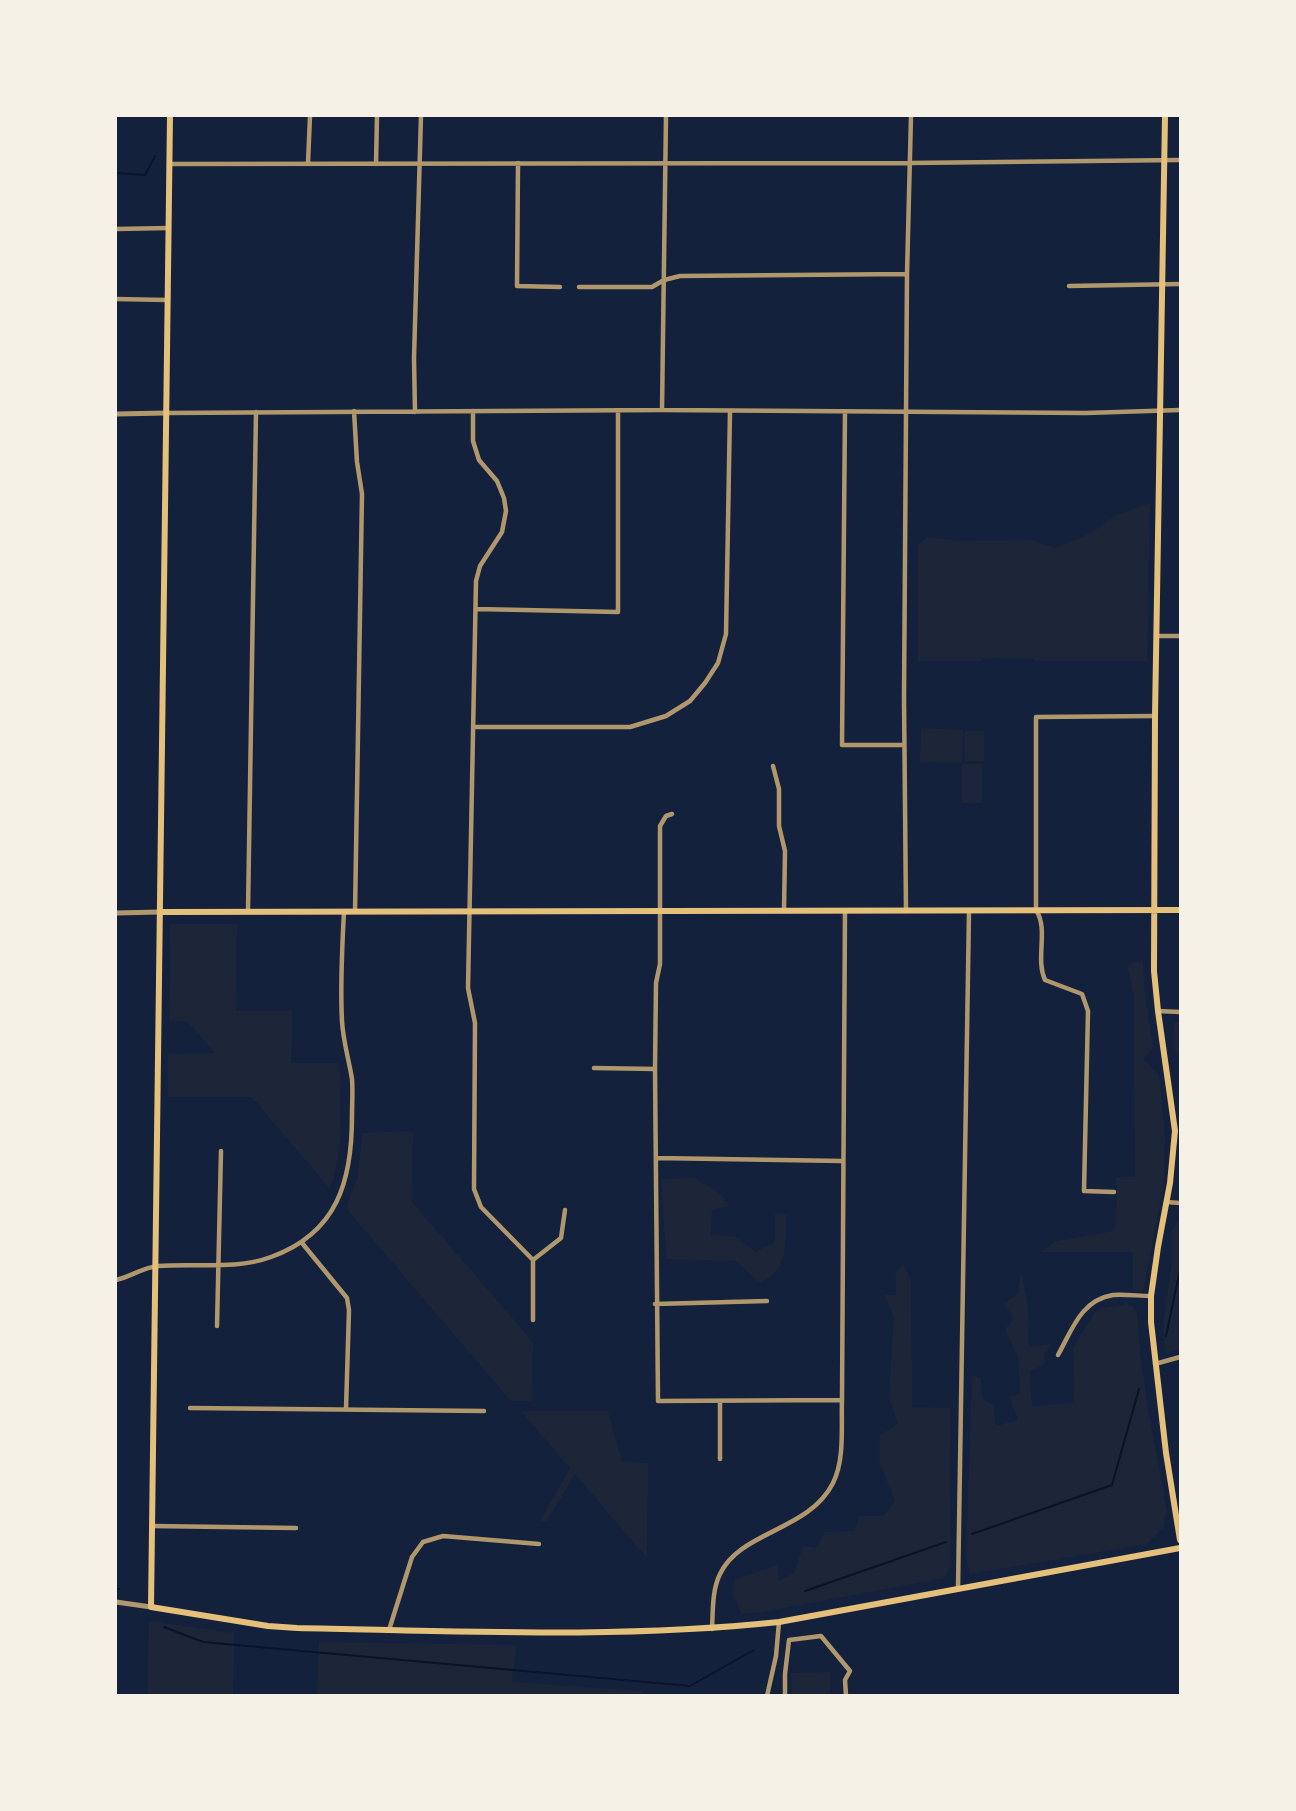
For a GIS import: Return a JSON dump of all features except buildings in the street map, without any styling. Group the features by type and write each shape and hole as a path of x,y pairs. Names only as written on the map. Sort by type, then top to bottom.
{"main road":[{"path":"170,116 151,1607 268,1626 477,1633 616,1633 712,1629 779,1622 1180,1548"},
{"path":"1165,116 1155,716 1155,971 1158,1011 1175,1131 1173,1158 1151,1296 1155,1364 1180,1540"},
{"path":"160,912 1180,910"}],"street":[{"path":"308,163 309,116"},
{"path":"376,164 377,116"},
{"path":"415,412 421,116"},
{"path":"662,410 666,116"},
{"path":"906,911 904,745 906,412 911,116"},
{"path":"170,164 666,164 1180,160"},
{"path":"518,163 517,286 560,287"},
{"path":"116,229 169,228"},
{"path":"579,287 652,287 664,280 680,276 907,274"},
{"path":"1069,286 1180,284"},
{"path":"116,299 167,300"},
{"path":"116,414 354,411 1086,412 1180,410"},
{"path":"354,411 357,462 362,494 355,912"},
{"path":"473,411 473,441 479,459 497,481 504,498 506,511 502,532 480,566 476,581 468,988 474,1023 474,1189 481,1207 532,1260 533,1320"},
{"path":"476,609 618,612 618,411"},
{"path":"474,727 630,727 666,716 690,702 718,663 726,634 730,411"},
{"path":"248,911 256,412"},
{"path":"845,412 842,745 904,745"},
{"path":"1158,636 1180,636"},
{"path":"1114,1192 1084,1191 1088,1011 1082,994 1045,980 1041,971 1042,919 1036,910 1036,717 1155,716"},
{"path":"773,766 779,789 779,826 785,851 784,911"},
{"path":"672,814 666,816 660,826 660,964 656,983 655,1304 658,1401 842,1400"},
{"path":"712,1629 714,1596 720,1574 735,1554 803,1516 822,1499 833,1483 839,1465 842,1400 845,911"},
{"path":"958,1589 969,911"},
{"path":"116,913 160,912"},
{"path":"116,1280 155,1266 240,1264 260,1261 302,1243 321,1224 337,1202 350,1162 352,1080 344,1043 342,1020 344,912"},
{"path":"1158,1011 1180,1011"},
{"path":"594,1068 654,1069"},
{"path":"218,1326 221,1151"},
{"path":"656,1158 842,1161"},
{"path":"1166,1202 1180,1203"},
{"path":"532,1260 561,1238 565,1209"},
{"path":"302,1243 347,1298 349,1310 346,1409"},
{"path":"1058,1355 1082,1312 1090,1303 1113,1295 1151,1296"},
{"path":"655,1304 767,1301"},
{"path":"1155,1364 1180,1357"},
{"path":"720,1402 720,1459"},
{"path":"190,1408 484,1411"},
{"path":"152,1526 296,1528"},
{"path":"389,1630 408,1568 416,1550 423,1542 443,1536 539,1544"},
{"path":"116,1602 151,1607"},
{"path":"767,1695 776,1656 779,1622"},
{"path":"785,1695 789,1640 821,1636 850,1671 845,1680 846,1695"}],"shaded area":[{"path":"1150,503 1147,661 1034,661 1033,659 982,658 981,661 918,661 918,544 928,537 961,541 1032,540 1055,548 1091,533 1116,515"},
{"path":"921,728 963,730 962,763 920,762"},
{"path":"965,731 984,731 984,761 965,761"},
{"path":"962,764 982,764 982,803 962,803"},
{"path":"170,924 237,924 236,1011 292,1011 291,1063 338,1063 341,1092 339,1145 330,1189 252,1097 168,1097 168,1054 215,1053 187,1021 169,1021"},
{"path":"1134,962 1143,962 1145,995 1153,1047 1143,1059 1159,1075 1165,1136 1164,1184 1143,1292 1133,1290 1133,1252 1040,1252 1056,1241 1114,1231 1117,1202 1116,1177 1135,1177 1134,995 1127,966"},
{"path":"1174,1023 1180,1023 1180,1060 1173,1045"},
{"path":"413,1131 412,1202 533,1342 532,1401 511,1401 346,1208 358,1176 362,1133"},
{"path":"694,1178 718,1192 730,1206 712,1210 711,1235 735,1237 756,1252 775,1242 775,1214 786,1214 784,1254 777,1270 770,1277 760,1283 736,1261 666,1259 661,1179"},
{"path":"1180,1219 1180,1348 1166,1353 1163,1327 1172,1261 1172,1230"},
{"path":"903,1264 911,1280 912,1407 950,1408 951,1566 944,1578 757,1613 741,1613 733,1595 734,1580 777,1565 779,1581 794,1573 803,1546 816,1548 825,1532 854,1531 860,1516 883,1516 895,1501 879,1461 880,1435 898,1424 889,1398 894,1317 884,1295 896,1295 895,1274"},
{"path":"1021,1270 1027,1302 1029,1347 1052,1344 1044,1353 1045,1364 1030,1371 1032,1406 1074,1403 1073,1348 1095,1312 1102,1308 1123,1305 1125,1302 1133,1307 1137,1314 1148,1408 1167,1511 1162,1529 1147,1544 969,1574 966,1550 972,1375 981,1378 982,1398 993,1405 996,1426 1018,1420 1010,1397 1020,1394 1018,1357 1005,1329 1014,1318 1004,1304 1018,1294"},
{"path":"521,1411 608,1411 622,1462 648,1463 647,1558 575,1474 547,1521 540,1521 570,1468"},
{"path":"149,1621 234,1633 233,1695 148,1695"},
{"path":"319,1642 516,1645 512,1682 642,1691 642,1695 317,1695"},
{"path":"830,1672 830,1695 792,1695 791,1673"}],"waterway":[{"path":"116,173 145,175 155,156"},
{"path":"1166,1336 1180,1270"},
{"path":"972,1534 1112,1485 1139,1389"},
{"path":"805,1591 946,1542"},
{"path":"164,1627 203,1642 690,1686 754,1650"}]}
